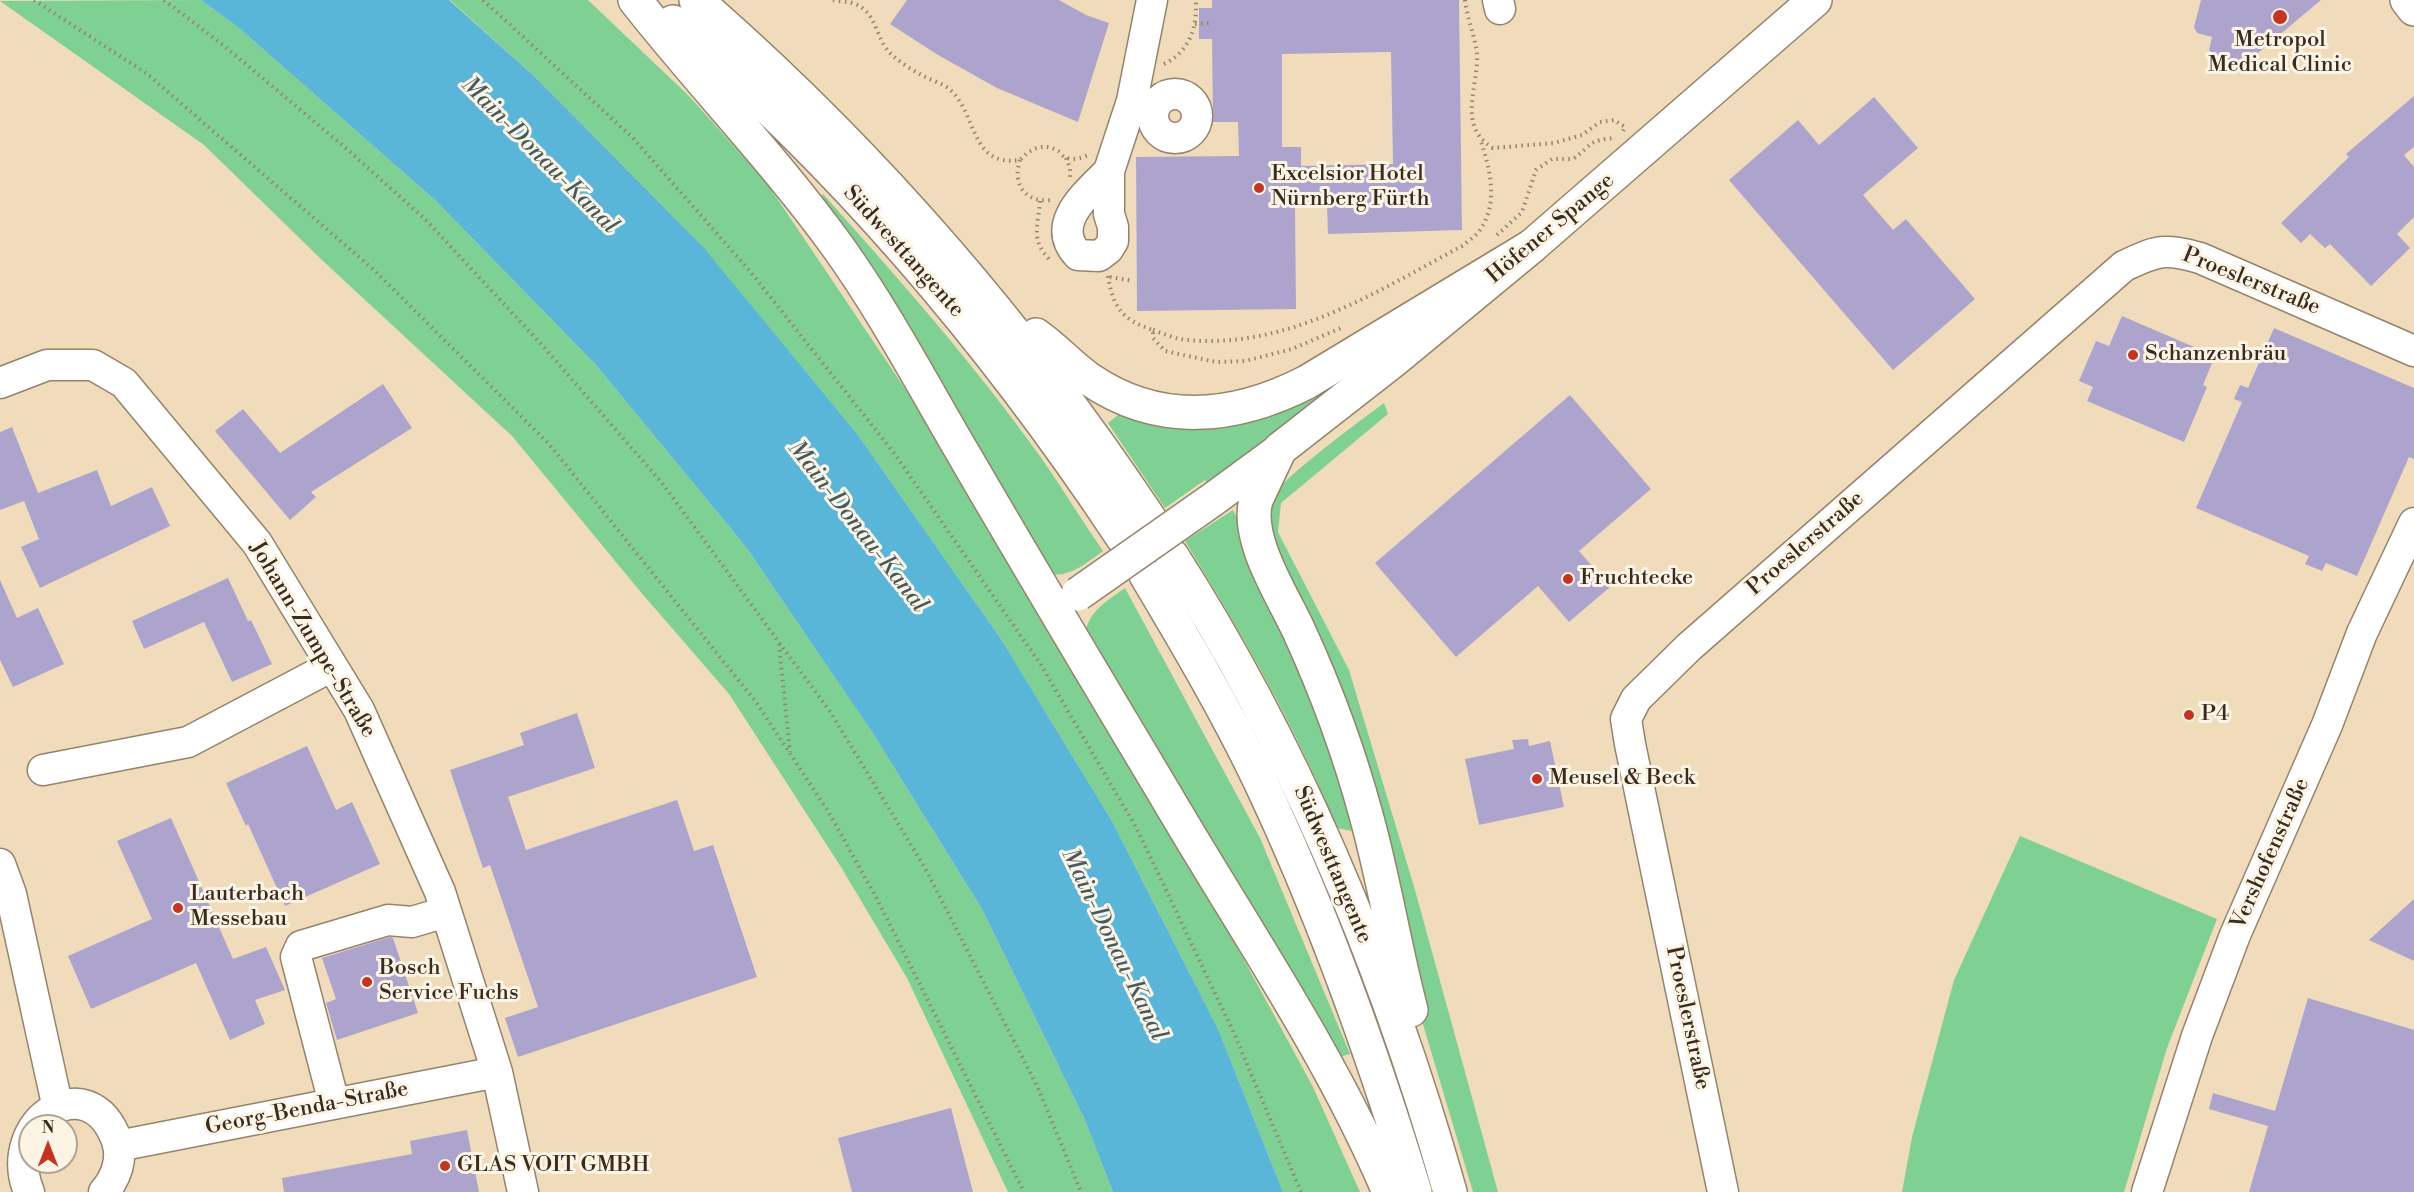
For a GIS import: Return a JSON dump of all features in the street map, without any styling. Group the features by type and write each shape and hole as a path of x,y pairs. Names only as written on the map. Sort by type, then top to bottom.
{"main road":[{"path":"635,0 683,61 759,146 839,249 1066,602 1357,1122 1389,1192"},
{"name":"Südwesttangente","path":"646,0 779,119 902,248 1001,366 1065,452 1123,538"},
{"name":"Südwesttangente","path":"696,0 782,77 867,162 933,233 999,310 1068,401 1149,518"},
{"name":"Höfener Spange","path":"1066,602 1212,500 1369,381 1532,246 1815,0"},
{"path":"2407,0 2414,9"},
{"path":"999,310 1046,341 1067,362 1091,380 1116,395 1161,410 1195,414 1213,413 1251,406 1290,391 1338,365 1532,246"},
{"path":"1280,449 1253,508 1254,527 1262,553 1317,672 1356,782 1373,843 1414,1023 1425,1109"},
{"name":"Südwesttangente","path":"1172,556 1242,675 1304,798 1375,967 1425,1109 1450,1192"},
{"name":"Südwesttangente","path":"1146,575 1212,688 1292,851 1360,1022 1415,1192"}],"street":[{"path":"1100,161 1113,227 1113,241 1108,249 1099,256 1078,255 1068,241 1067,230 1071,214 1100,161 1143,105 1138,72 1152,0"},
{"name":"Proeslerstraße","path":"1723,1192 1630,744 1626,719 1636,699 1698,639 2124,266 2149,254 2173,250 2200,258 2414,351"},
{"name":"Johann-Zumpe-Straße","path":"0,383 47,365 93,365 124,383 257,543 359,710 435,881 497,1072 523,1192"},
{"name":"Vershofenstraße","path":"2147,1192 2197,1036 2235,935 2327,725 2362,633 2414,523"},
{"path":"43,770 188,742 332,666"},
{"path":"1,866 11,894 57,1104"},
{"path":"334,1103 296,957 301,946 388,920 412,922 446,912"},
{"name":"Georg-Benda-Straße","path":"118,1146 497,1072"},
{"path":"29,1192 7,1166 28,1119 41,1109 57,1104 74,1103 89,1108 103,1117 113,1130 118,1146 119,1162 114,1177 104,1192"}],"path":[{"path":"34,0 146,73 374,270 549,444 756,702 828,811 877,899 1024,1192"},
{"path":"164,0 232,52 341,144 426,220 542,345 662,483 831,713 925,868 1038,1088 1081,1192"},
{"path":"483,0 632,137 749,270 894,453 1041,665 1137,829 1233,1031 1301,1192"},
{"path":"833,0 854,3 867,10 885,48 906,65 948,88 958,100 978,141 989,156 1003,162 1020,160"},
{"path":"1138,72 1152,69 1175,59 1188,44 1195,24 1196,0"},
{"path":"1108,249 1108,276 1112,299 1122,312 1136,324 1178,339 1211,340 1241,339 1277,332 1325,316 1462,246 1480,230 1491,207 1491,179 1473,123 1472,91 1477,56 1466,17 1465,0"},
{"path":"1195,24 1212,23"},
{"path":"1479,136 1493,148 1504,148 1554,143 1582,135 1600,122 1614,120 1625,127 1618,138 1602,139 1588,144 1573,159 1552,159 1536,170 1522,212 1490,240"},
{"path":"1036,241 1040,201 1030,198 1017,182 1016,171 1020,160 1026,153 1037,147 1047,147 1058,151 1066,158 1087,156 1100,161"},
{"path":"1153,330 1153,338 1165,351 1215,362 1225,362 1270,356 1345,326"},
{"path":"779,643 790,754"}],"green space":[{"path":"201,0 239,28 435,200 596,365 746,547 872,732 982,909 1084,1118 1113,1192 1008,1192 907,978 841,867 729,694 639,590 512,436 323,261 204,145 0,1"},
{"path":"450,0 588,0 689,96 766,182 908,393 1027,581 1199,877 1313,1087 1360,1192 1283,1192 1219,1031 1112,821 1001,639 858,435 704,249 533,75"},
{"path":"823,194 991,390 1042,459 1103,551 1070,572 1046,574 814,204"},
{"path":"1364,369 1208,485 1205,480 1165,508 1108,423 1123,411 1160,419"},
{"path":"1384,403 1388,414 1281,503 1278,532 1349,670 1415,890 1498,1192 1473,1192 1408,974 1274,558 1267,518 1266,507 1271,497 1283,484 1318,453"},
{"path":"1233,510 1278,601 1357,828 1351,831 1337,828 1286,717 1185,541"},
{"path":"1125,588 1260,838 1350,1054 1335,1058 1085,638 1086,629 1093,614"},
{"path":"2020,836 2217,919 2167,1048 2124,1192 1902,1192 1912,1137 1954,980"}],"water":[{"name":"Main-Donau-Kanal","path":"201,0 449,0 533,75 704,248 858,435 1001,639 1112,821 1219,1031 1283,1192 1113,1192 1084,1118 982,909 872,732 746,547 596,365 435,200 239,28"}],"building":[{"path":"907,0 1059,0 1086,15 1109,23 1078,122 997,88 938,55 890,24"},
{"path":"1212,0 1459,0 1462,230 1328,234 1327,205 1295,206 1296,309 1137,311 1136,157 1239,156 1238,122 1213,122 1212,39 1199,39 1199,8 1212,8","holes":["1391,52 1393,164 1301,166 1301,147 1282,147 1282,54"]},
{"path":"2201,0 2321,0 2234,73 2228,72 2209,50 2212,37 2197,33 2194,27"},
{"path":"2414,96 2414,147 2404,155 2414,167 2414,217 2397,234 2410,248 2371,286 2330,244 2325,248 2310,234 2301,243 2281,223 2349,157 2346,154"},
{"path":"1874,97 1918,148 1863,195 1893,230 1906,219 1975,299 1893,370 1729,180 1798,120 1819,145"},
{"path":"2122,316 2215,356 2203,385 2207,387 2184,442 2087,401 2093,387 2079,381 2096,341 2109,346"},
{"path":"2274,328 2414,388 2414,459 2409,457 2357,576 2326,563 2322,571 2305,564 2309,556 2196,508 2242,402 2234,399 2240,385 2248,388"},
{"path":"383,384 412,428 311,492 316,497 290,520 215,431 243,409 280,453"},
{"path":"1570,395 1651,489 1579,551 1610,587 1569,622 1538,586 1456,657 1375,563"},
{"path":"12,427 38,493 97,470 111,506 152,487 170,526 40,588 21,547 39,539 24,501 0,510 0,432"},
{"path":"228,578 272,664 232,682 204,622 144,649 132,621"},
{"path":"0,580 17,618 38,608 64,664 13,687 0,660"},
{"path":"577,713 595,768 508,797 526,850 677,800 694,851 713,845 757,977 518,1057 505,1018 538,1007 490,865 483,868 450,770 524,745 520,733"},
{"path":"1528,739 1529,746 1550,741 1564,807 1479,825 1465,759 1514,749 1512,740"},
{"path":"307,746 336,810 352,802 380,864 285,906 248,824 246,826 226,783"},
{"name":"Lauterbach Messebau","path":"171,818 233,959 266,947 285,990 255,1000 265,1024 230,1040 196,963 91,1009 68,956 152,919 117,841"},
{"path":"2414,899 2414,961 2369,940"},
{"path":"393,938 418,1013 337,1040 326,1003 336,999 322,958"},
{"path":"2308,998 2414,1030 2414,1192 2249,1192 2268,1126 2209,1109 2213,1093 2275,1111"},
{"path":"951,1108 973,1192 852,1192 838,1138"},
{"path":"467,1130 479,1192 284,1192 282,1178 412,1154 410,1141"}],"place":[{"name":"Metropol Medical Clinic","path":"2280,17"},
{"name":"Excelsior Hotel Nürnberg Fürth","path":"1259,188"},
{"name":"Schanzenbräu","path":"2133,355"},
{"name":"Fruchtecke","path":"1568,579"},
{"name":"P4","path":"2189,715"},
{"name":"Meusel & Beck","path":"1537,779"},
{"name":"Lauterbach Messebau","path":"178,908"},
{"name":"Bosch Service Fuchs","path":"367,982"},
{"name":"GLAS VOIT GMBH","path":"445,1166"}]}
